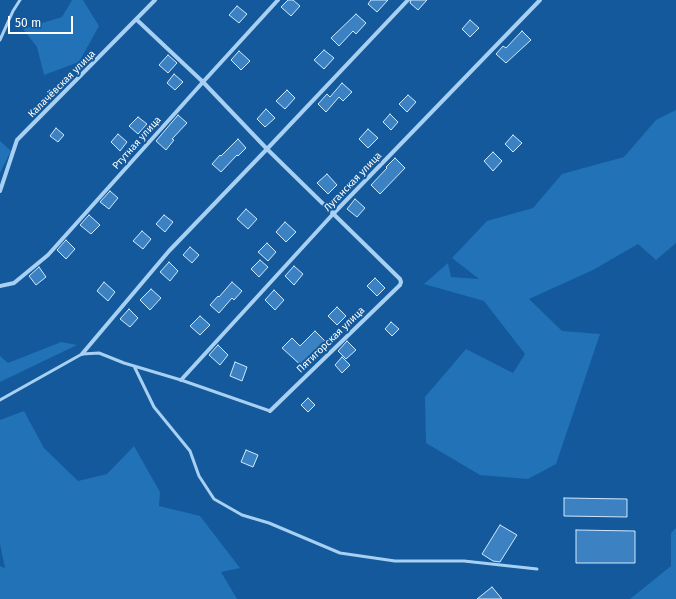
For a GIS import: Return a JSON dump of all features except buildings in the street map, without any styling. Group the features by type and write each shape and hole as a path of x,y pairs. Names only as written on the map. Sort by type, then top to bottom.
{"street":[{"name":"Калачёвская улица","path":"0,191 17,140 155,0"},
{"name":"Ртутная улица","path":"0,286 14,283 48,255 278,0"},
{"path":"82,354 169,251 408,0"},
{"name":"Луганская улица","path":"181,380 333,214 540,0"},
{"path":"136,20 203,82 267,149 333,214"},
{"name":"Пятигорская улица","path":"270,412 400,285 401,282 400,279 333,214"}],"lane":[{"path":"0,40 13,11 20,0"},
{"path":"0,400 82,354 99,353 134,366 181,380 270,412"},
{"path":"134,366 154,407 190,451 198,476 214,499 242,515 269,523 340,553 394,561 464,561 537,569"}],"shaded area":[{"path":"72,0 83,0 99,26 79,62 44,75 37,47 23,29 62,17"},
{"path":"676,110 676,243 656,260 638,244 593,270 529,299 562,331 600,334 556,464 528,479 480,475 426,443 425,397 466,349 513,373 525,354 484,301 424,284 448,263 451,277 479,279 452,258 487,221 533,208 562,174 624,157 656,120"},
{"path":"0,141 11,151 0,173"},
{"path":"61,342 77,345 0,382 0,356 8,363"},
{"path":"24,411 44,448 78,481 107,474 134,446 160,492 159,506 200,516 240,568 221,572 237,599 0,599 0,566 5,568 0,544 0,420"},
{"path":"676,528 676,599 630,599 671,566 671,533"}]}
